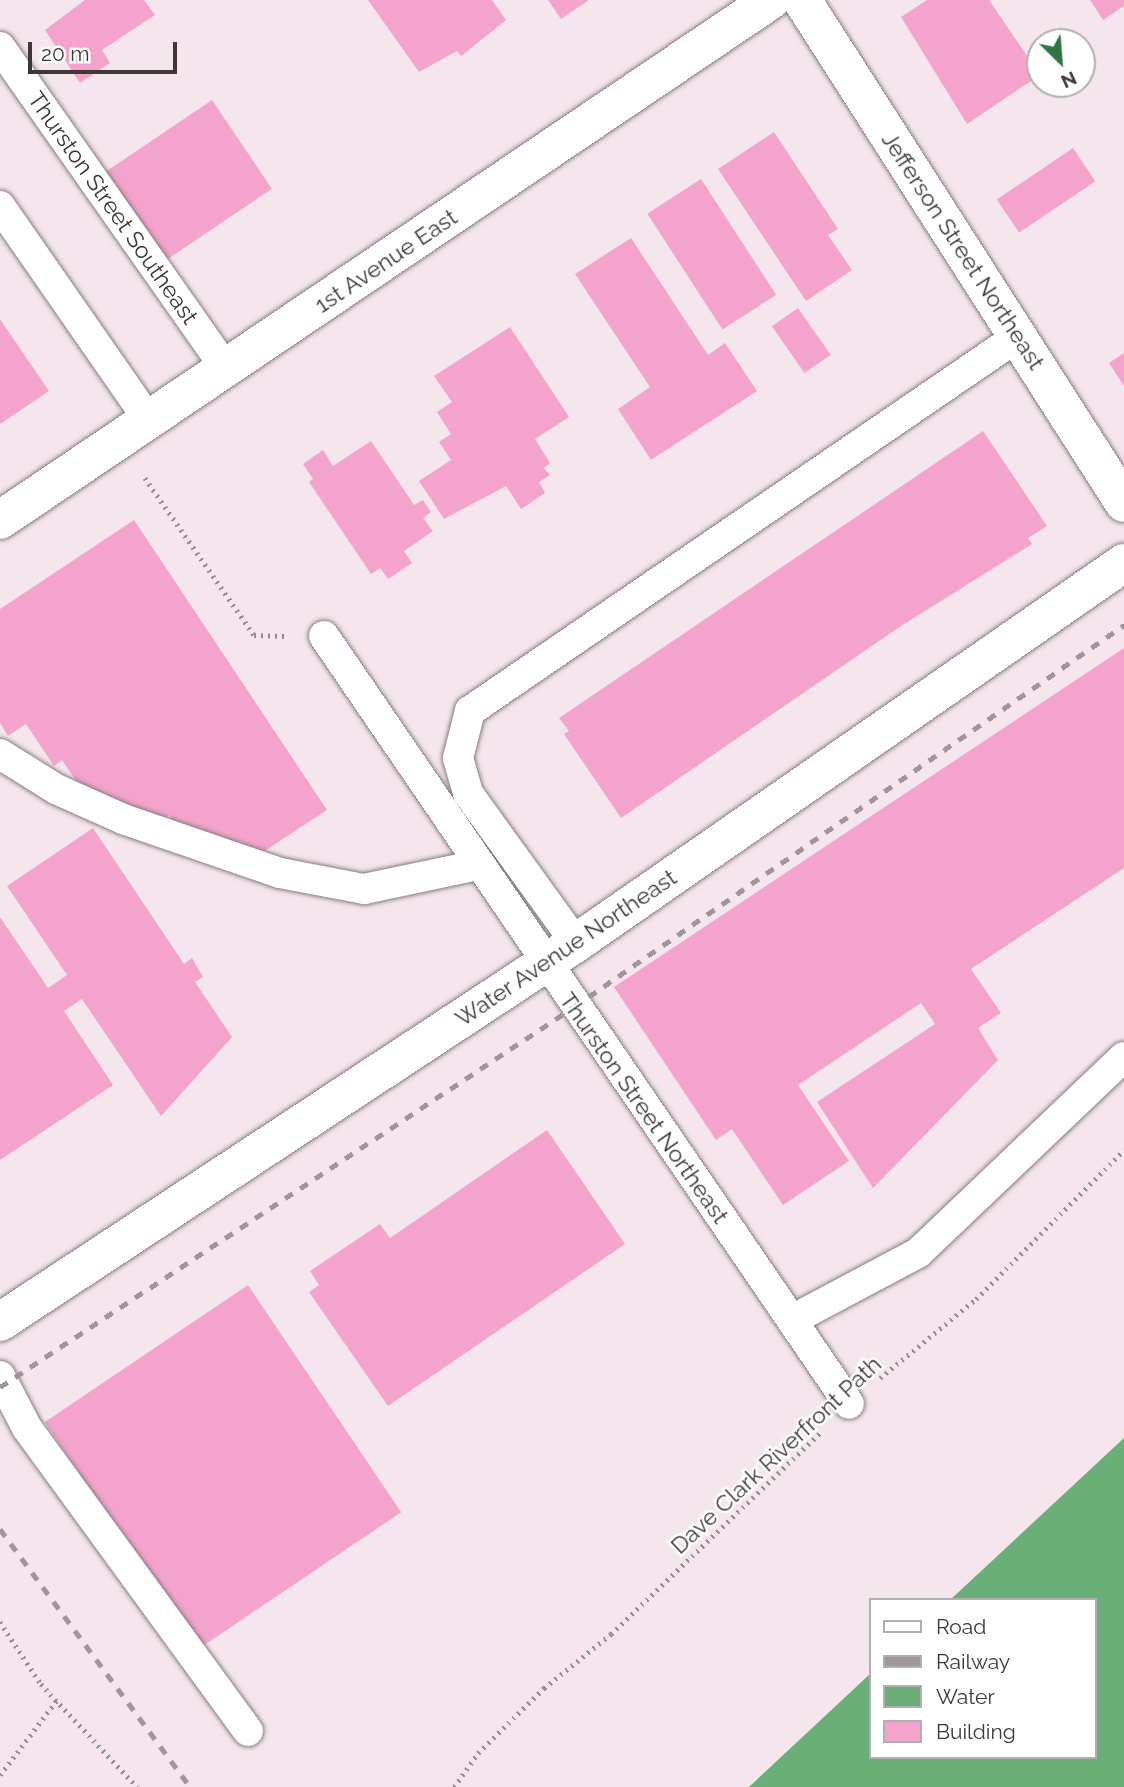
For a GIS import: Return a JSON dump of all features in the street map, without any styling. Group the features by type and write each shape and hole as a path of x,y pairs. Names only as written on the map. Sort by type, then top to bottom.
{"street":[{"name":"1st Avenue East","path":"0,520 771,0"},
{"name":"Jefferson Street Northeast","path":"802,0 1124,503"},
{"name":"Water Avenue Northeast","path":"0,1322 561,954 1124,564"}],"lane":[{"name":"Thurston Street Southeast","path":"0,47 226,369"},
{"path":"0,206 134,430"},
{"path":"561,954 468,793 458,758 470,711 1017,337"},
{"name":"Thurston Street Northeast","path":"324,636 478,865 561,954 792,1320 849,1404"},
{"path":"0,754 56,789 123,819 280,873 364,889 478,865"},
{"path":"792,1320 918,1253 1124,1057"},
{"path":"0,1376 27,1428 248,1731"}],"path":[{"path":"134,430 254,635 324,636"},
{"name":"Dave Clark Riverfront Path","path":"454,1787 478,1753 544,1688 719,1534 849,1404 976,1299 1124,1150"},
{"path":"0,1622 57,1700 137,1787"},
{"path":"0,1775 57,1700"}],"water":[{"path":"1124,1438 1124,1787 749,1787 869,1675 869,1759 1096,1759 1096,1598 952,1598"}],"building":[{"path":"85,0 144,0 155,15 102,50 110,63 80,83 45,30"},
{"path":"368,0 492,0 506,20 461,56 457,51 419,72"},
{"path":"548,0 589,0 561,19"},
{"path":"927,0 989,0 1026,54 1026,84 967,124 901,17"},
{"path":"1090,0 1124,0 1124,6 1103,20"},
{"path":"212,100 272,189 164,261 104,173"},
{"path":"774,132 838,229 828,235 852,270 806,301 718,169"},
{"path":"1073,148 1095,181 1019,233 997,199"},
{"path":"701,179 776,295 722,330 647,214"},
{"path":"631,238 708,355 725,343 757,391 651,460 618,409 650,387 575,274"},
{"path":"798,308 831,355 804,373 772,326"},
{"path":"0,319 49,391 0,424"},
{"path":"510,327 569,417 535,439 550,463 544,468 550,475 539,482 545,493 521,509 506,486 444,519 419,481 451,460 439,442 451,434 437,412 452,402 434,376"},
{"path":"1124,353 1124,386 1109,363"},
{"path":"983,431 1047,526 1028,538 1032,544 901,626 621,818 564,734 569,731 559,718"},
{"path":"371,441 414,505 423,500 431,512 423,518 433,531 404,551 412,563 388,579 380,568 371,574 309,482 313,479 303,464 323,450 333,466"},
{"path":"134,520 327,810 260,854 184,838 169,815 153,827 86,796 62,760 54,766 26,724 8,736 0,723 0,609"},
{"path":"1124,648 1124,868 971,969 1001,1013 978,1028 998,1060 873,1188 817,1102 935,1024 921,1003 798,1085 849,1161 783,1205 732,1129 716,1140 614,987"},
{"path":"93,828 184,964 192,958 203,977 195,982 232,1037 161,1116 82,999 64,1011 113,1085 0,1160 0,917 48,988 67,975 7,886"},
{"path":"547,1130 625,1244 388,1406 309,1292 319,1285 310,1271 380,1224 390,1238"},
{"path":"248,1285 401,1512 198,1649 45,1422"}],"railway":[{"path":"0,1387 574,1007 1124,625"},
{"path":"0,1529 190,1787"}]}
